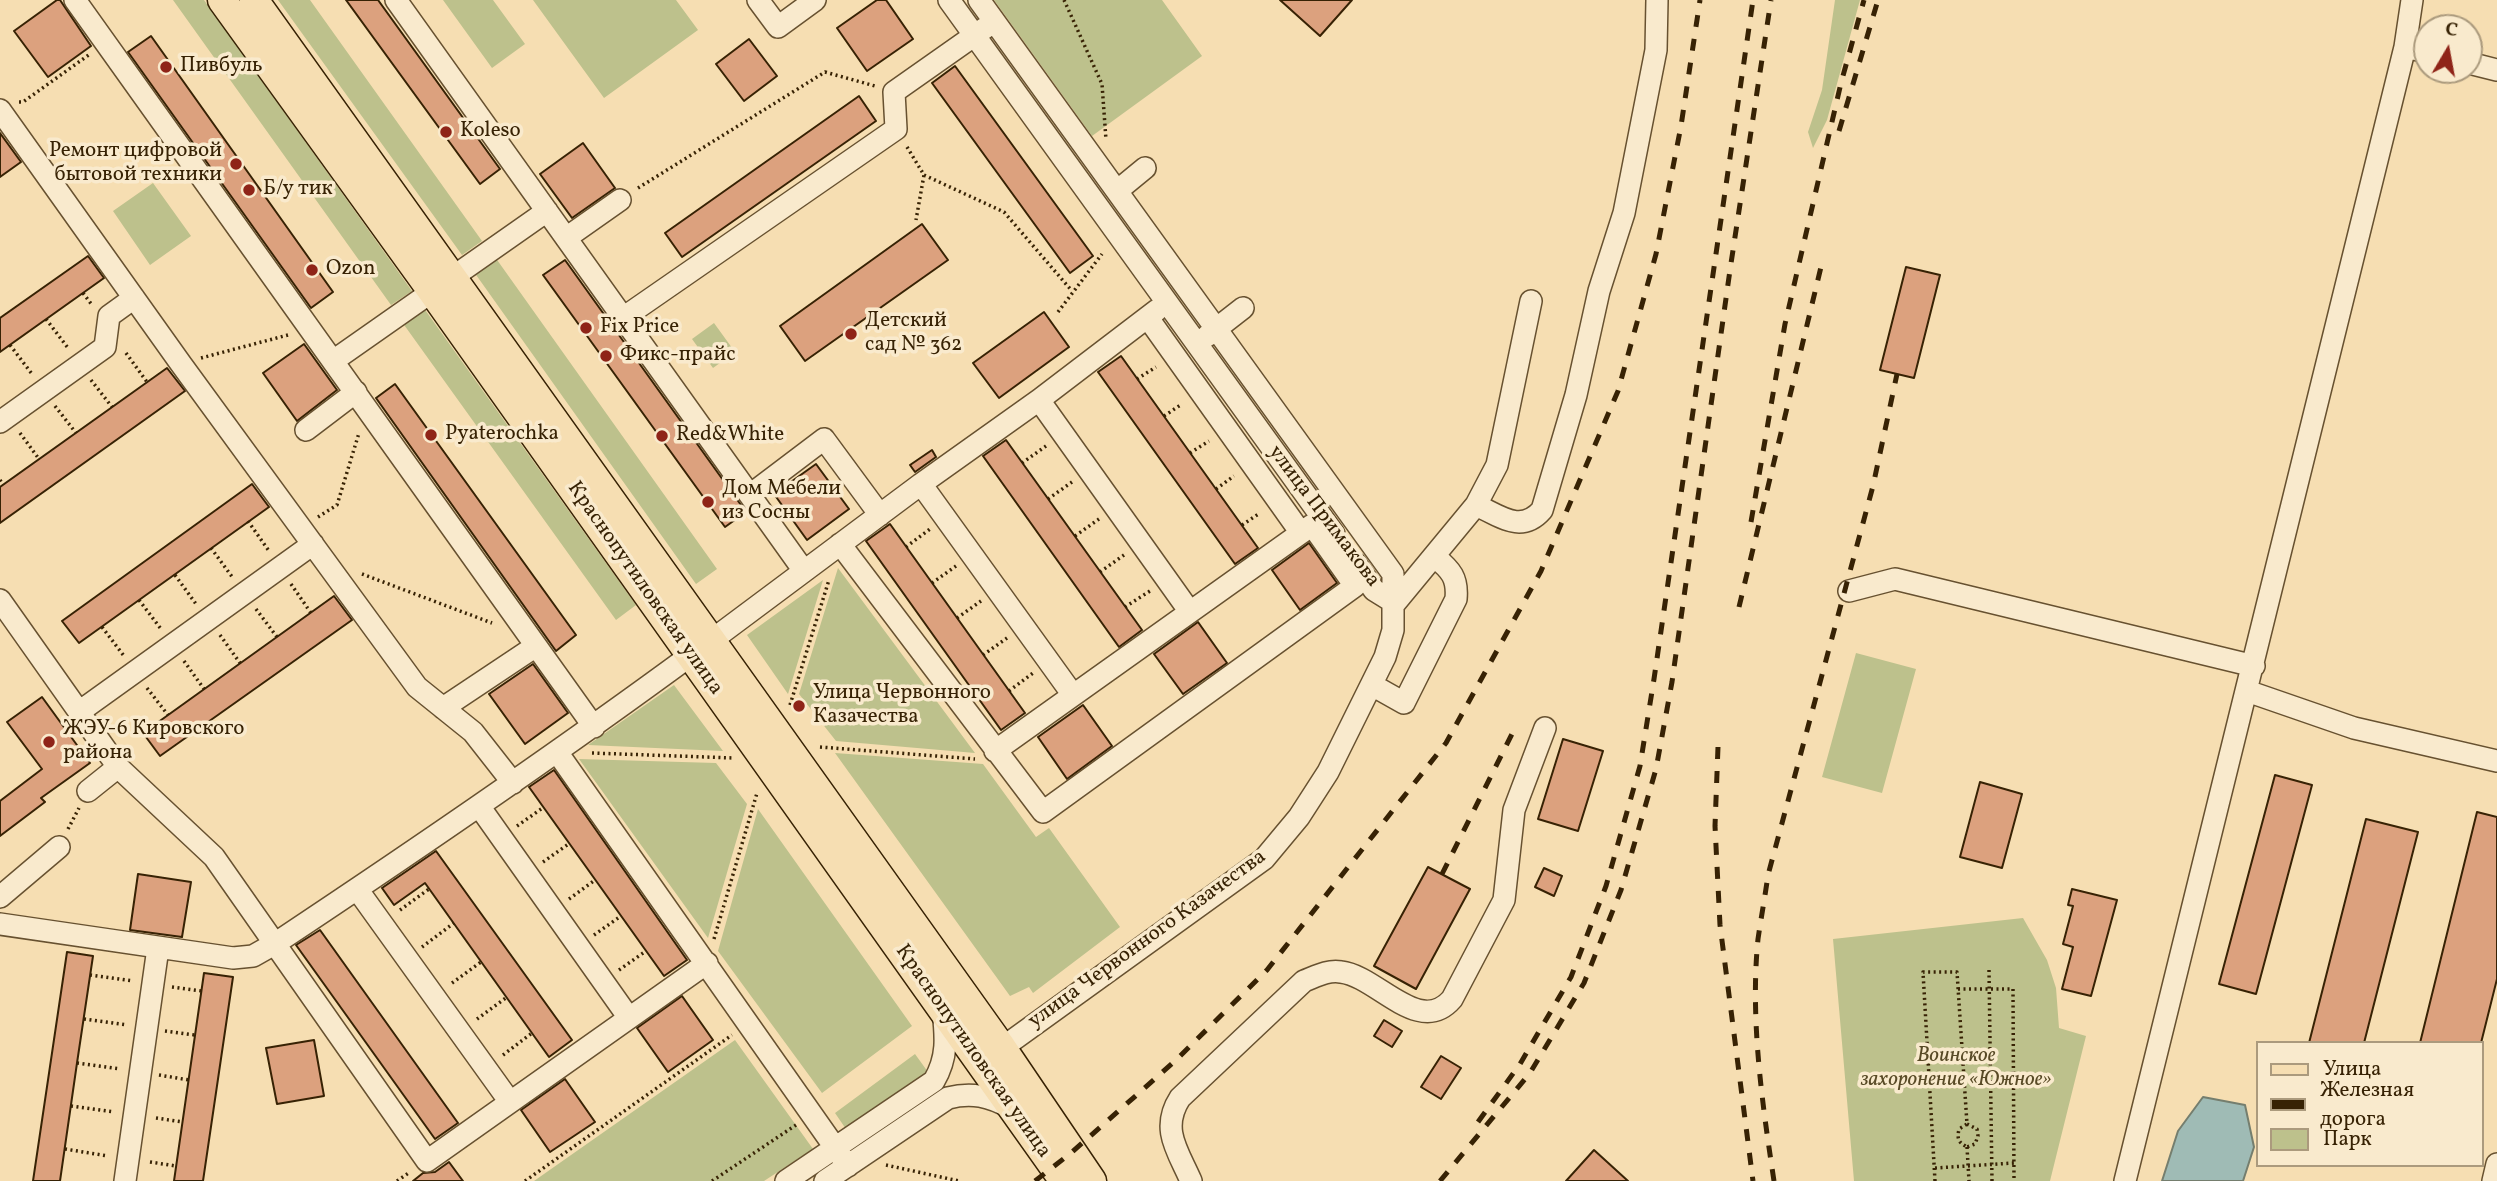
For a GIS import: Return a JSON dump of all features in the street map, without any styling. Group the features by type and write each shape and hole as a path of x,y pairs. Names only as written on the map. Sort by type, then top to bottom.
{"main road":[{"name":"Краснопутиловская улица","path":"222,0 442,284"},
{"name":"Краснопутиловская улица","path":"254,0 442,284 701,647 1002,1048 1092,1181"},
{"name":"Краснопутиловская улица","path":"701,647 942,1008 1064,1181"}],"street":[{"path":"396,0 804,571"},
{"path":"758,0 778,27 815,0"},
{"name":"улица Примакова","path":"949,0 1374,590 1395,603"},
{"name":"улица Примакова","path":"979,0 1393,575 1395,603"},
{"path":"1476,505 1512,522 1524,523 1534,519 1542,510 1576,395 1599,291 1624,213 1656,50 1657,0"},
{"path":"2124,1181 2254,666 2405,47 2412,0"},
{"path":"83,3 106,43 594,727"},
{"path":"623,318 896,129 894,92 994,21"},
{"path":"2405,47 2413,49"},
{"path":"6,106 134,298 417,687 472,732 513,783"},
{"path":"1117,191 1144,168"},
{"path":"566,238 627,195"},
{"path":"333,361 547,211"},
{"path":"0,924 233,958 253,956 357,889 594,727 1187,288"},
{"path":"0,422 105,347 109,316 134,298"},
{"path":"1395,603 1476,505 1497,465 1531,301"},
{"path":"1196,344 1243,308"},
{"path":"1148,318 1301,533"},
{"path":"306,430 361,400"},
{"path":"1039,400 1190,612"},
{"path":"750,495 824,439 880,515"},
{"path":"921,484 1073,695"},
{"path":"840,544 995,751 1043,812 1355,586 1312,526 995,751"},
{"path":"79,712 307,536"},
{"path":"1372,685 1404,703 1457,599 1458,584 1451,570 1435,557"},
{"path":"1849,591 1895,579 2254,666"},
{"path":"0,600 118,767 214,857 427,1161 706,963"},
{"name":"улица Червонного Казачества","path":"1002,1048 1264,859 1307,805 1328,772 1385,657 1391,639 1395,603"},
{"path":"443,708 536,646"},
{"path":"2247,691 2354,728 2497,761"},
{"path":"1191,1181 1172,1137 1172,1111 1180,1098 1304,981 1324,972 1339,971 1356,975 1408,1007 1423,1012 1445,1008 1504,900 1514,810 1545,728"},
{"path":"557,752 842,1158"},
{"path":"88,791 118,767"},
{"path":"479,806 629,1017"},
{"path":"0,897 59,847"},
{"path":"357,889 510,1102"},
{"path":"125,1181 158,948"},
{"path":"825,1181 842,1158 934,1081 944,1059 946,1045 942,1008"},
{"path":"786,1181 842,1158 948,1098 970,1094 985,1096 1013,1108"},
{"path":"2493,1181 2497,1164"}],"path":[{"path":"1064,0 1102,84 1107,142"},
{"path":"6,106 23,102 106,43"},
{"path":"627,195 825,72 877,87"},
{"path":"896,129 924,175 1004,212 1072,292"},
{"path":"916,220 924,175"},
{"path":"1058,312 1102,254"},
{"path":"181,364 310,328"},
{"path":"105,347 126,352 147,382"},
{"path":"307,536 337,505 361,400"},
{"path":"1022,463 1063,434"},
{"path":"1048,499 1089,470"},
{"path":"1074,536 1115,507"},
{"path":"906,547 945,518"},
{"path":"1100,572 1141,543"},
{"path":"790,705 840,544"},
{"path":"932,583 971,554"},
{"path":"362,574 491,623"},
{"path":"1125,607 1167,580"},
{"path":"957,618 997,590"},
{"path":"983,655 1023,626"},
{"path":"1009,691 1049,662"},
{"path":"820,747 981,760 995,751"},
{"path":"557,752 736,758"},
{"path":"59,847 88,791"},
{"path":"706,963 757,793"},
{"path":"501,837 544,807"},
{"path":"527,873 570,843"},
{"path":"553,910 596,880"},
{"path":"382,923 429,889"},
{"path":"578,946 621,916"},
{"path":"407,958 454,923"},
{"path":"604,981 646,951"},
{"path":"434,996 481,962"},
{"path":"1989,970 1992,1181"},
{"path":"1936,1181 1923,972 1957,972 1967,1124"},
{"path":"1958,989 2013,989 2014,1181"},
{"path":"459,1031 507,997"},
{"path":"525,1181 748,1024"},
{"path":"486,1068 532,1033"},
{"path":"712,1181 793,1127 814,1118"},
{"path":"1967,1124 1959,1129 1957,1137 1960,1143 1967,1147"},
{"path":"1967,1124 1977,1129 1978,1136 1975,1144 1967,1147"},
{"path":"1967,1147 1969,1181"},
{"path":"842,1158 861,1168 884,1165 959,1181"},
{"path":"1935,1168 2014,1163"}],"green space":[{"path":"173,0 204,0 412,291 391,305"},
{"path":"278,0 310,0 482,241 462,255"},
{"path":"443,0 493,0 525,44 492,68"},
{"path":"533,0 676,0 698,30 604,98"},
{"path":"994,0 1162,0 1202,56 1092,136"},
{"path":"1835,0 1860,0 1827,120 1813,148 1808,132 1822,90"},
{"path":"153,183 191,236 150,265 113,211"},
{"path":"495,257 717,569 696,584 474,272"},
{"path":"423,307 636,605 616,620 402,322"},
{"path":"714,323 735,352 713,368 692,339"},
{"path":"838,568 975,753 836,741 799,694"},
{"path":"823,580 788,694 747,635"},
{"path":"1856,653 1916,669 1882,793 1822,777"},
{"path":"674,685 723,751 588,745"},
{"path":"835,753 983,764 1036,837 1049,828 1120,927 1033,993 1029,987 1010,996"},
{"path":"579,759 716,763 747,804 708,938"},
{"path":"758,809 912,1026 822,1093 718,951"},
{"name":"Воинское захоронение «Южное»","path":"2023,918 2047,960 2056,988 2059,1028 2086,1036 2050,1181 1854,1181 1833,939"},
{"path":"735,1040 813,1149 764,1181 534,1181"},
{"path":"915,1054 928,1072 848,1132 835,1113"}],"water":[{"path":"2203,1097 2245,1105 2254,1147 2243,1181 2162,1181 2178,1131"}],"building":[{"path":"60,0 91,46 48,77 14,31"},
{"path":"346,0 378,0 500,169 480,184"},
{"path":"877,0 886,0 913,39 867,71 837,28"},
{"path":"1280,0 1352,0 1320,36"},
{"path":"151,36 333,292 311,308 128,52"},
{"path":"749,39 777,76 744,101 716,64"},
{"path":"955,66 1093,256 1070,273 932,83"},
{"path":"859,96 876,121 682,257 665,233"},
{"path":"0,133 21,162 0,177"},
{"path":"583,143 615,188 572,218 540,174"},
{"path":"922,224 948,260 805,361 780,326"},
{"path":"88,256 104,278 0,352 0,318"},
{"path":"565,260 746,512 725,527 543,275"},
{"path":"1906,267 1940,275 1914,378 1880,370"},
{"path":"1044,312 1069,347 999,398 973,363"},
{"path":"304,344 337,390 297,421 263,373"},
{"path":"1121,356 1258,548 1235,564 1098,372"},
{"path":"167,368 185,391 0,523 0,487"},
{"path":"395,384 576,635 556,651 376,398"},
{"path":"1006,440 1142,630 1119,647 983,456"},
{"path":"932,450 936,457 915,472 910,465"},
{"path":"816,464 849,509 807,540 774,494"},
{"path":"252,484 269,507 79,643 62,621"},
{"path":"890,524 1025,713 1001,730 866,541"},
{"path":"1309,543 1337,583 1300,610 1272,570"},
{"path":"334,596 352,620 160,756 143,733"},
{"path":"1198,622 1227,663 1183,694 1154,654"},
{"path":"533,664 568,713 525,744 489,694"},
{"path":"42,697 90,763 41,798 45,802 0,836 0,801 42,769 7,722"},
{"path":"1083,705 1112,746 1067,779 1038,737"},
{"path":"1563,739 1603,751 1578,831 1538,819"},
{"path":"554,770 687,960 664,976 529,787"},
{"path":"2275,775 2312,785 2256,994 2219,984"},
{"path":"1980,782 2022,794 2002,868 1960,857"},
{"path":"2477,812 2497,817 2497,979 2482,1041 2420,1041"},
{"path":"2366,819 2418,832 2365,1041 2310,1041"},
{"path":"436,851 572,1040 549,1057 425,883 394,905 382,888"},
{"path":"1428,867 1470,889 1416,989 1374,966"},
{"path":"1544,868 1562,876 1554,896 1535,887"},
{"path":"138,874 191,882 182,937 130,930"},
{"path":"2072,889 2117,900 2091,996 2062,989 2073,947 2063,944 2073,906 2068,905"},
{"path":"320,930 458,1123 435,1139 296,945"},
{"path":"67,952 93,956 60,1181 33,1181"},
{"path":"204,973 233,977 203,1181 174,1181"},
{"path":"682,996 713,1040 668,1072 637,1028"},
{"path":"1384,1020 1402,1031 1392,1047 1374,1036"},
{"path":"314,1040 324,1096 277,1104 266,1048"},
{"path":"1441,1056 1461,1068 1441,1099 1421,1087"},
{"path":"565,1079 595,1122 550,1152 521,1110"},
{"path":"1594,1150 1628,1181 1566,1181"},
{"path":"449,1162 463,1181 413,1181 423,1173 435,1172"}],"railway":[{"path":"1035,1181 1071,1153 1175,1061 1267,970 1446,743 1541,571 1618,391 1656,254 1681,126 1700,0"},
{"path":"1478,1122 1520,1064 1571,977 1606,886 1640,766 1753,0"},
{"path":"1440,1181 1530,1073 1584,983 1621,890 1656,769 1672,682 1771,0"},
{"path":"1751,522 1785,324 1841,83 1864,0"},
{"path":"1839,131 1878,0"},
{"path":"1739,607 1821,267"},
{"path":"1774,1181 1756,1030 1759,931 1768,875 1873,486 1897,374"},
{"path":"1442,874 1516,726"},
{"path":"1718,747 1715,826 1720,925 1753,1181"}],"place":[{"name":"Пивбуль","path":"166,67"},
{"name":"Koleso","path":"446,132"},
{"name":"Ремонт цифровой бытовой техники","path":"236,164"},
{"name":"Б/у тик","path":"249,190"},
{"name":"Ozon","path":"312,270"},
{"name":"Fix Price","path":"586,328"},
{"name":"Детский сад № 362","path":"851,334"},
{"name":"Фикс-прайс","path":"606,356"},
{"name":"Pyaterochka","path":"431,435"},
{"name":"Red&White","path":"662,436"},
{"name":"Дом Мебели из Сосны","path":"708,502"},
{"name":"Улица Червонного Казачества","path":"799,706"},
{"name":"ЖЭУ-6 Кировского района","path":"49,742"}]}
